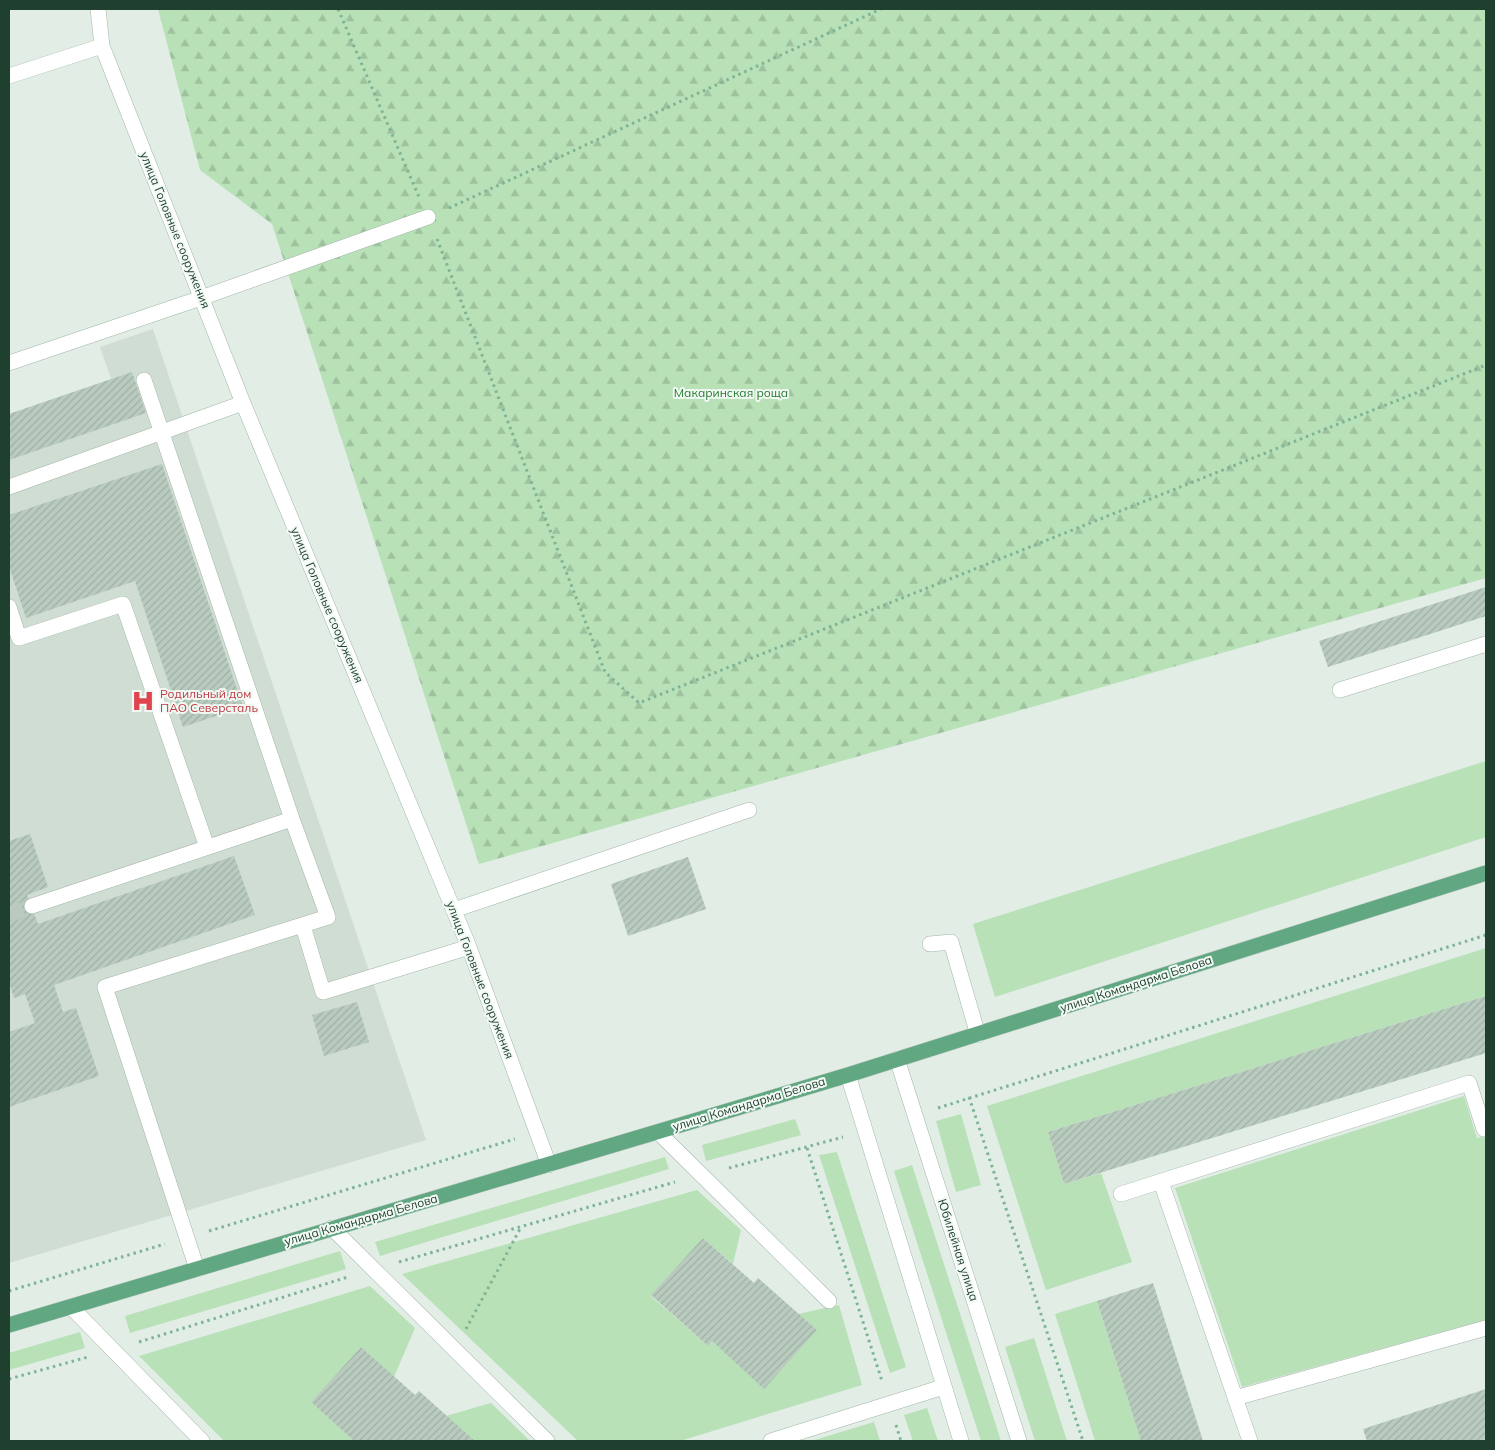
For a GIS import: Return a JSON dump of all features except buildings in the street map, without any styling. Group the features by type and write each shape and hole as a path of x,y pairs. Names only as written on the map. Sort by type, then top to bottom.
{"main road":[{"name":"улица Командарма Белова","path":"9,1325 848,1075 1486,873"}],"street":[{"path":"9,76 102,46 98,9"},
{"name":"улица Головные сооружения","path":"102,46 243,403 469,947 549,1165"},
{"path":"9,363 201,298 428,217"},
{"path":"144,380 292,819 328,917 104,987 197,1269"},
{"path":"9,487 243,403"},
{"path":"9,607 19,638 123,604 207,847"},
{"path":"1340,690 1486,644"},
{"path":"454,910 749,810"},
{"path":"32,906 292,819"},
{"path":"303,926 323,992 469,947"},
{"path":"930,944 951,942 978,1034"},
{"name":"Юбилейная улица","path":"897,1059 1019,1441"},
{"path":"848,1075 961,1441"},
{"path":"1121,1194 1470,1083 1484,1129 1486,1128"},
{"path":"658,1132 829,1301"},
{"path":"1161,1182 1250,1441"},
{"path":"332,1228 547,1441"},
{"path":"71,1307 202,1441"},
{"path":"1235,1398 1486,1328"},
{"path":"771,1441 943,1387"}],"path":[{"path":"338,9 428,217 605,672 639,703 1486,365"},
{"path":"428,217 882,9"},
{"path":"914,1115 1486,934"},
{"path":"969,1097 1083,1441"},
{"path":"9,1380 374,1269 701,1175 807,1148 865,1130"},
{"path":"9,1291 537,1132"},
{"path":"807,1148 901,1441"},
{"path":"455,1350 522,1226"}],"shaded area":[{"name":"Родильный дом ПАО Северсталь","path":"153,329 426,1140 9,1263 9,414 111,379 100,347"}],"green space":[{"name":"Макаринская роща","path":"158,9 1486,9 1486,578 479,864 272,224 200,170"},
{"path":"1486,761 1486,837 995,997 973,924"},
{"path":"1486,948 1486,996 1048,1132 1064,1184 1101,1173 1132,1262 1046,1290 987,1106"},
{"path":"1464,1096 1477,1138 1486,1136 1486,1320 1242,1387 1175,1188"},
{"path":"961,1114 981,1185 956,1192 936,1121"},
{"path":"795,1119 801,1135 706,1161 702,1145"},
{"path":"837,1152 906,1367 890,1373 819,1155"},
{"path":"665,1157 669,1169 380,1256 375,1242"},
{"path":"912,1165 1001,1441 981,1441 894,1171"},
{"path":"697,1190 741,1230 733,1264 703,1238 651,1296 708,1346 712,1341 764,1388 798,1314 839,1305 862,1385 680,1441 578,1441 402,1274"},
{"path":"340,1251 346,1269 130,1333 125,1316"},
{"path":"370,1286 415,1328 394,1377 361,1347 311,1402 354,1441 224,1441 139,1356"},
{"path":"1097,1301 1141,1441 1095,1441 1055,1314"},
{"path":"80,1332 85,1348 9,1370 9,1353"},
{"path":"1034,1338 1067,1441 1035,1441 1005,1347"},
{"path":"491,1403 530,1441 474,1441 446,1416"},
{"path":"927,1408 938,1441 913,1441 904,1415"},
{"path":"874,1422 880,1441 811,1441"}],"tunnel":[{"path":"9,915 32,906"}],"place":[{"name":"Родильный дом ПАО Северсталь","path":"143,701"}]}
